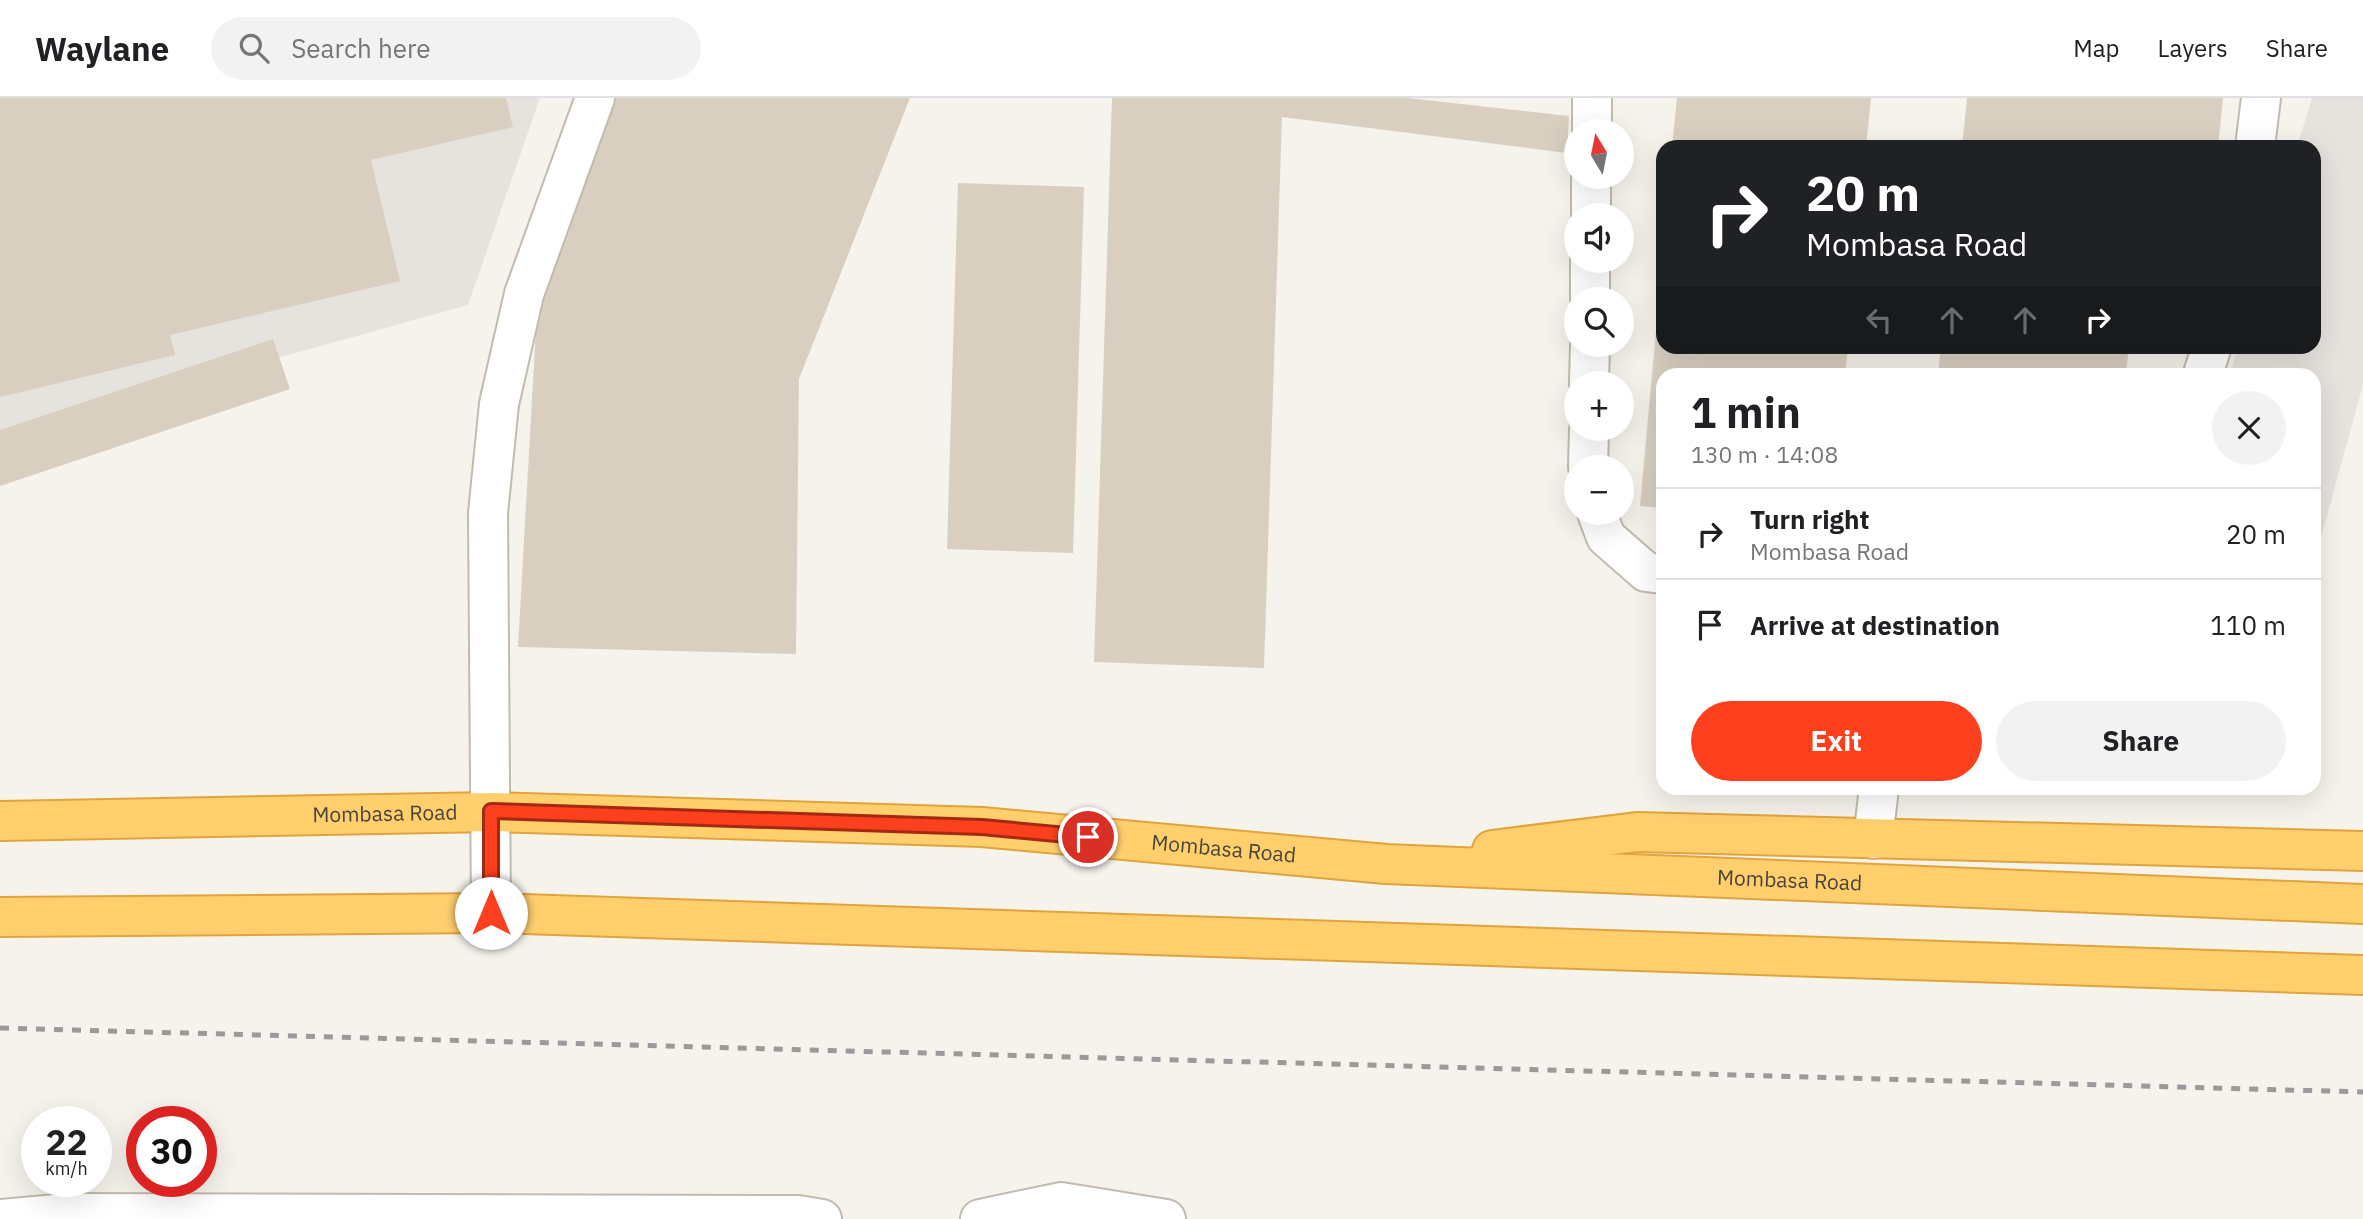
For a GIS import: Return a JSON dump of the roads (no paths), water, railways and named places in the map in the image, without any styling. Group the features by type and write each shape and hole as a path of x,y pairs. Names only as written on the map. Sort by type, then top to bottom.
{"highway":[{"name":"Mombasa Road","path":"0,821 491,811 982,827 1386,864 2363,904"},
{"path":"1386,864 1637,832 2363,851"},
{"path":"0,917 491,913 2363,975"}],"street":[{"path":"491,913 488,513 499,404 524,294 595,98"},
{"path":"1592,98 1592,119"},
{"path":"2256,140 2261,98"},
{"path":"1602,525 1606,537 1646,572 1656,573"},
{"path":"1873,839 1879,795"},
{"path":"980,1219 1061,1202 1166,1219"},
{"path":"1,1219 68,1213 784,1215 822,1219"}],"railway":[{"path":"0,1028 2363,1092"}]}
